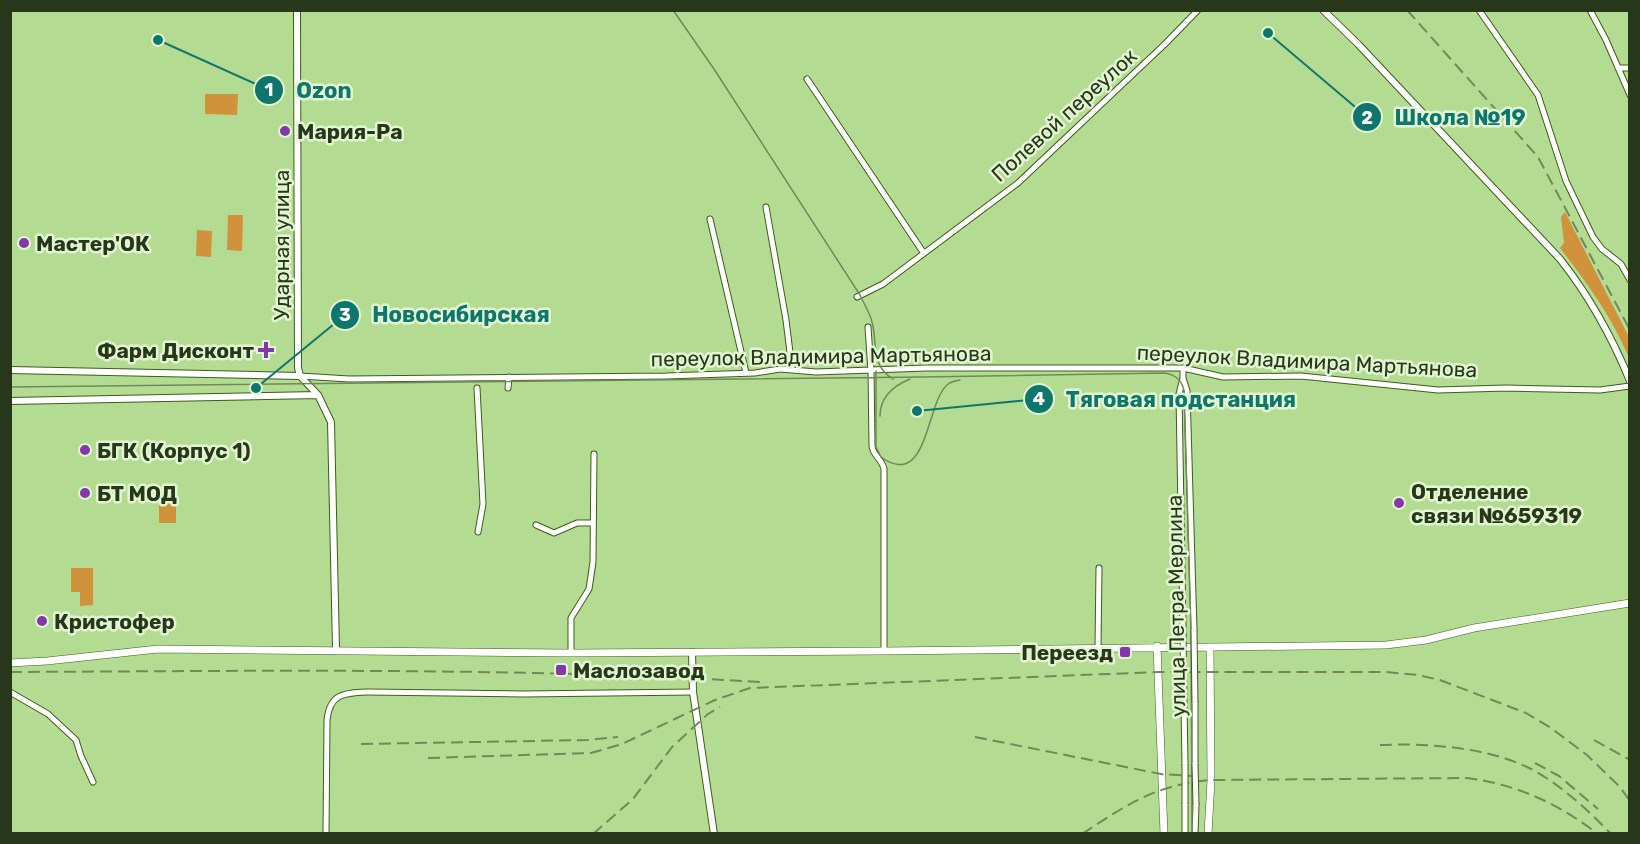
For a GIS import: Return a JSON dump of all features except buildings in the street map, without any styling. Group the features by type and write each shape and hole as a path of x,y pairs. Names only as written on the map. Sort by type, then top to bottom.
{"main road":[{"path":"10,663 158,649 693,652 1386,645 1426,640 1539,616 1629,603"},
{"name":"улица Петра Мерлина","path":"1157,646 1164,834"},
{"name":"улица Петра Мерлина","path":"1208,834 1210,647"}],"street":[{"name":"Ударная улица","path":"297,10 298,368 300,376"},
{"name":"Полевой переулок","path":"857,297 883,284 1018,183 1198,10"},
{"path":"1323,10 1358,44 1560,259 1600,318 1617,350 1629,383"},
{"path":"1479,10 1538,95 1566,181 1593,237 1602,249 1621,264 1629,280"},
{"path":"1590,10 1629,95"},
{"path":"1618,68 1629,68"},
{"path":"807,79 923,252"},
{"path":"766,207 786,320 792,369"},
{"path":"710,219 746,373"},
{"path":"868,327 873,450 884,469 884,651"},
{"name":"переулок Владимира Мартьянова","path":"10,370 349,379 666,376 792,369 816,372 926,368 1183,368 1223,377 1301,376 1438,390 1506,388 1600,390 1629,383"},
{"name":"улица Петра Мерлина","path":"1183,368 1179,394 1185,834"},
{"path":"300,376 318,395 331,422 336,649"},
{"path":"508,388 509,377"},
{"name":"улица Петра Мерлина","path":"1183,378 1187,391 1194,630 1195,834"},
{"path":"477,388 483,504 478,532"},
{"path":"10,401 318,395"},
{"path":"571,652 572,615 585,597 590,584 593,562 594,454"},
{"path":"536,525 554,533 577,523 593,523"},
{"path":"1098,647 1099,568"},
{"path":"693,652 693,692 714,834"},
{"path":"10,692 48,714 76,740 93,782"},
{"path":"326,834 327,720 329,707 334,699 355,692 523,694 693,692"}],"shaded area":[{"path":"205,94 238,94 237,115 205,114"},
{"path":"1565,212 1629,337 1629,358 1607,314 1560,248 1564,243 1561,217"},
{"path":"228,215 243,215 242,251 227,250"},
{"path":"197,230 212,231 211,257 196,256"},
{"path":"159,494 176,494 176,523 159,523"},
{"path":"71,568 93,568 93,605 80,606 80,592 71,592"}],"tram line":[{"path":"673,10 714,69 860,295 872,322 878,361 893,379"},
{"path":"876,371 876,447 881,457 896,464 908,463 917,454 940,395 949,384 960,380"},
{"path":"10,387 1165,373 1172,375 1180,381 1184,391 1191,630 1192,834"},
{"path":"880,416 882,404 889,393 910,379"}],"railway":[{"path":"1407,10 1538,157 1630,330"},
{"path":"10,672 479,672 760,682"},
{"path":"428,758 591,753 622,744 715,700 750,688 1159,672 1386,672 1440,680 1526,713 1551,728 1587,755 1620,787 1630,801"},
{"path":"593,834 633,799 672,747 708,714 720,707"},
{"path":"361,744 588,740 618,737"},
{"path":"975,737 1161,774 1192,776"},
{"path":"1594,740 1630,760"},
{"path":"1380,745 1458,748 1516,762 1544,776 1564,791 1611,834"},
{"path":"1535,763 1559,776 1598,809"},
{"path":"1082,834 1128,805 1158,791 1192,782 1467,778 1520,790 1568,813 1598,834"}],"place":[{"name":"Школа №19","path":"1268,33"},
{"name":"Ozon","path":"158,40"},
{"name":"Мария-Ра","path":"285,131"},
{"name":"Мастер'ОК","path":"24,243"},
{"name":"Фарм Дисконт","path":"266,350"},
{"name":"Новосибирская","path":"256,388"},
{"name":"Тяговая подстанция","path":"917,411"},
{"name":"БГК (Корпус 1)","path":"85,450"},
{"name":"БТ МОД","path":"85,493"},
{"name":"Отделение связи №659319","path":"1399,503"},
{"name":"Кристофер","path":"42,621"},
{"name":"Переезд","path":"1125,652"},
{"name":"Маслозавод","path":"561,670"}]}
